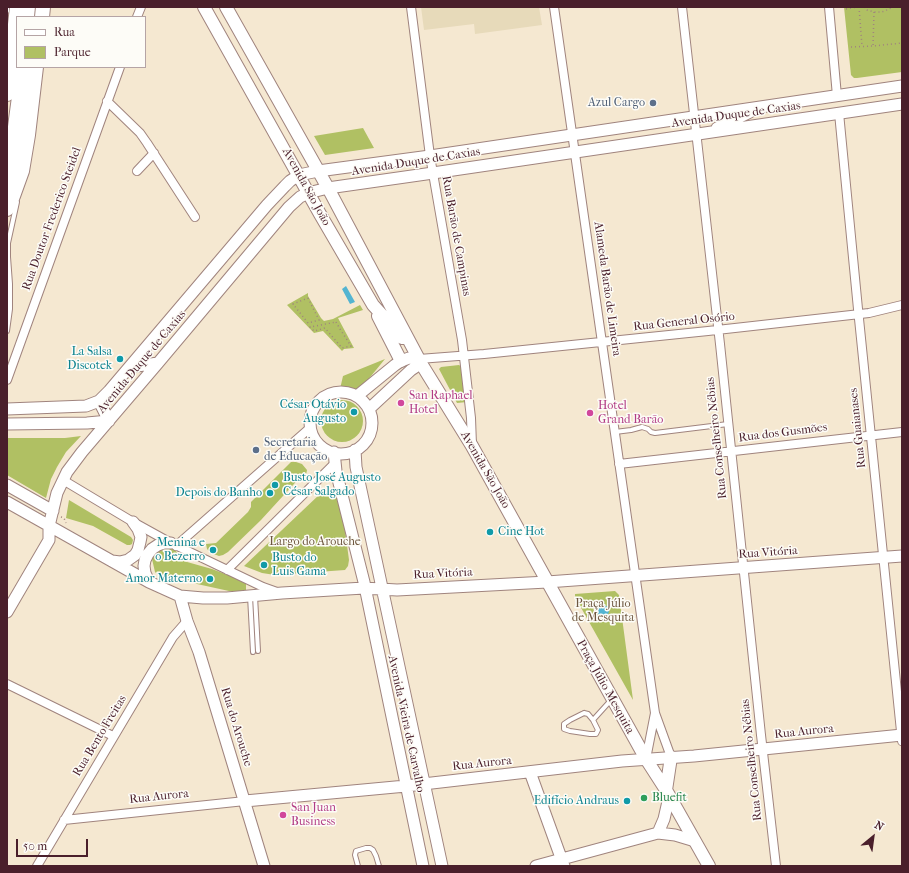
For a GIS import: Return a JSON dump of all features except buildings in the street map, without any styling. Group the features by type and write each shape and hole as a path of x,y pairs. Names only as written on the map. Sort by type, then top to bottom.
{"highway":[{"path":"7,28 17,7"},
{"path":"7,94 17,7"},
{"path":"7,207 13,142 23,68"},
{"path":"7,207 22,171 36,68"}],"main road":[{"name":"Avenida São João","path":"204,7 372,305 393,327 421,362"},
{"name":"Avenida São João","path":"226,7 328,188 421,362 472,446 547,582"},
{"path":"372,305 401,361"},
{"name":"Praça Júlio Mesquita","path":"547,582 646,760"},
{"path":"668,793 670,757"},
{"path":"646,760 668,793 709,866"}],"street":[{"name":"Rua Barão de Campinas","path":"411,7 430,156 462,340 471,418 472,446"},
{"name":"Alameda Barão de Limeira","path":"554,7 635,575"},
{"name":"Rua Conselheiro Nébias","path":"682,7 776,866"},
{"path":"829,7 837,96"},
{"name":"Rua Doutor Frederico Steidel","path":"7,380 120,68"},
{"name":"Avenida Duque de Caxias","path":"99,401 130,367 267,205 290,181 299,176 318,171 430,156 902,86"},
{"path":"107,101 140,134 195,217"},
{"name":"Avenida Duque de Caxias","path":"63,480 82,452 289,207 308,192 902,104"},
{"path":"712,132 760,107"},
{"name":"Rua Guaianases","path":"839,113 858,314 902,737"},
{"path":"137,171 154,153"},
{"name":"Rua General Osório","path":"421,362 463,356 602,343 869,313 902,305"},
{"path":"357,396 401,361 409,358 421,362 369,409"},
{"path":"130,367 158,363"},
{"path":"7,502 149,582 180,596 227,598 364,588 334,458 320,445 315,438 311,427 313,410 324,397 332,393 340,392 357,396 369,409 372,418 371,432 366,441 355,450 334,458 227,570"},
{"path":"7,409 86,406 99,401 109,421 87,423 7,424"},
{"path":"174,545 311,427"},
{"name":"Rua dos Gusmões","path":"619,464 902,432"},
{"path":"355,450 356,467 382,589"},
{"path":"7,612 49,540 49,526 57,493 63,480 174,545 263,587 282,593"},
{"path":"7,485 53,511"},
{"path":"109,560 117,562 123,561 136,553 140,545 140,537 138,529 133,522"},
{"path":"149,582 144,570 144,563 150,551 164,543 174,545"},
{"name":"Rua Vitória","path":"635,575 902,556"},
{"path":"547,582 635,575"},
{"name":"Praça Júlio Mesquita","path":"635,575 655,713 670,757"},
{"name":"Rua Vitória","path":"364,588 397,590 547,582"},
{"name":"Avenida Vieira de Carvalho","path":"364,588 423,866"},
{"name":"Avenida Vieira de Carvalho","path":"382,589 442,866"},
{"name":"Rua do Arouche","path":"180,596 187,621 199,652 264,866"},
{"name":"Rua Bento Freitas","path":"37,866 173,636 187,621"},
{"path":"7,684 113,736"},
{"name":"Praça Júlio Mesquita","path":"646,760 655,713"},
{"name":"Rua Aurora","path":"64,820 245,800 406,786 670,757 902,737"},
{"path":"530,772 563,863"},
{"path":"658,833 664,819 668,793"},
{"path":"536,866 563,863 658,833 675,835 695,841"},
{"path":"418,846 436,842"}],"lane":[{"path":"7,11 8,7"},
{"path":"7,331 10,309 10,284 7,243 26,161 36,68"},
{"path":"615,432 642,427 655,433 728,424"},
{"path":"253,596 256,651"},
{"path":"593,720 612,698"},
{"path":"584,713 588,714 593,720 598,730 596,734 564,729 564,724 584,713"},
{"path":"358,866 355,855 356,851 370,848 376,856 379,866"}],"path":[{"path":"846,9 858,7 862,46"},
{"path":"864,7 867,10 874,12 882,12 892,7"},
{"path":"873,46 874,12"},
{"path":"851,47 902,43"},
{"path":"308,298 319,320 308,323 293,304 308,298"},
{"path":"336,322 351,346 342,348 325,328 314,331 310,327 336,322"}],"shaded area":[{"path":"421,7 539,7 542,25 475,34 474,24 424,30"}],"green space":[{"path":"844,7 902,7 902,72 857,78 854,78 851,75"},
{"path":"363,128 374,148 325,155 314,136"},
{"path":"308,293 308,296 324,321 333,319 360,305 363,310 338,318 354,348 344,349 342,351 323,331 314,333 287,305"},
{"path":"385,359 358,392 340,389 343,376"},
{"path":"459,365 462,367 467,402 457,403 439,369 441,367"},
{"path":"338,400 346,400 354,403 360,409 363,421 360,433 354,439 346,442 338,442 330,439 324,433 321,425 321,417 324,409 330,403"},
{"path":"81,436 66,452 57,467 51,479 46,498 7,475 7,438 65,438"},
{"name":"Largo do Arouche","path":"291,462 302,464 307,470 306,475 304,473 261,520 228,552 219,556 211,553 207,549 206,544 216,543 248,512 251,507 251,502"},
{"name":"Largo do Arouche","path":"320,494 333,494 341,500 349,560 348,566 345,570 275,575 262,573 244,566"},
{"path":"69,500 131,537 133,540 132,544 127,545 93,526 66,518"},
{"path":"162,547 171,547 176,551 180,560 212,569 246,582 246,592 229,591 197,584 180,577 166,578 159,576 155,572 152,559"},
{"name":"Praça Júlio de Mesquita","path":"615,591 619,595 633,700 575,597 575,594"}],"water":[{"path":"346,286 355,302 350,304 342,289"},
{"path":"601,605 605,605 609,611 605,617 601,617 597,613 597,609"}],"place":[{"name":"Azul Cargo","path":"653,103"},
{"name":"La Salsa Discotek","path":"120,359"},
{"name":"San Raphael Hotel","path":"401,403"},
{"name":"César Otávio Augusto","path":"354,412"},
{"name":"Hotel Grand Barão","path":"590,413"},
{"name":"Secretaria de Educação","path":"256,450"},
{"name":"Busto José Augusto César Salgado","path":"275,485"},
{"name":"Depois do Banho","path":"270,493"},
{"name":"Cine Hot","path":"490,532"},
{"name":"Menina e o Bezerro","path":"213,550"},
{"name":"Busto do Luis Gama","path":"264,565"},
{"name":"Amor Materno","path":"210,579"},
{"name":"Bluefit","path":"644,798"},
{"name":"Edifício Andraus","path":"627,801"},
{"name":"San Juan Business","path":"283,815"}]}
